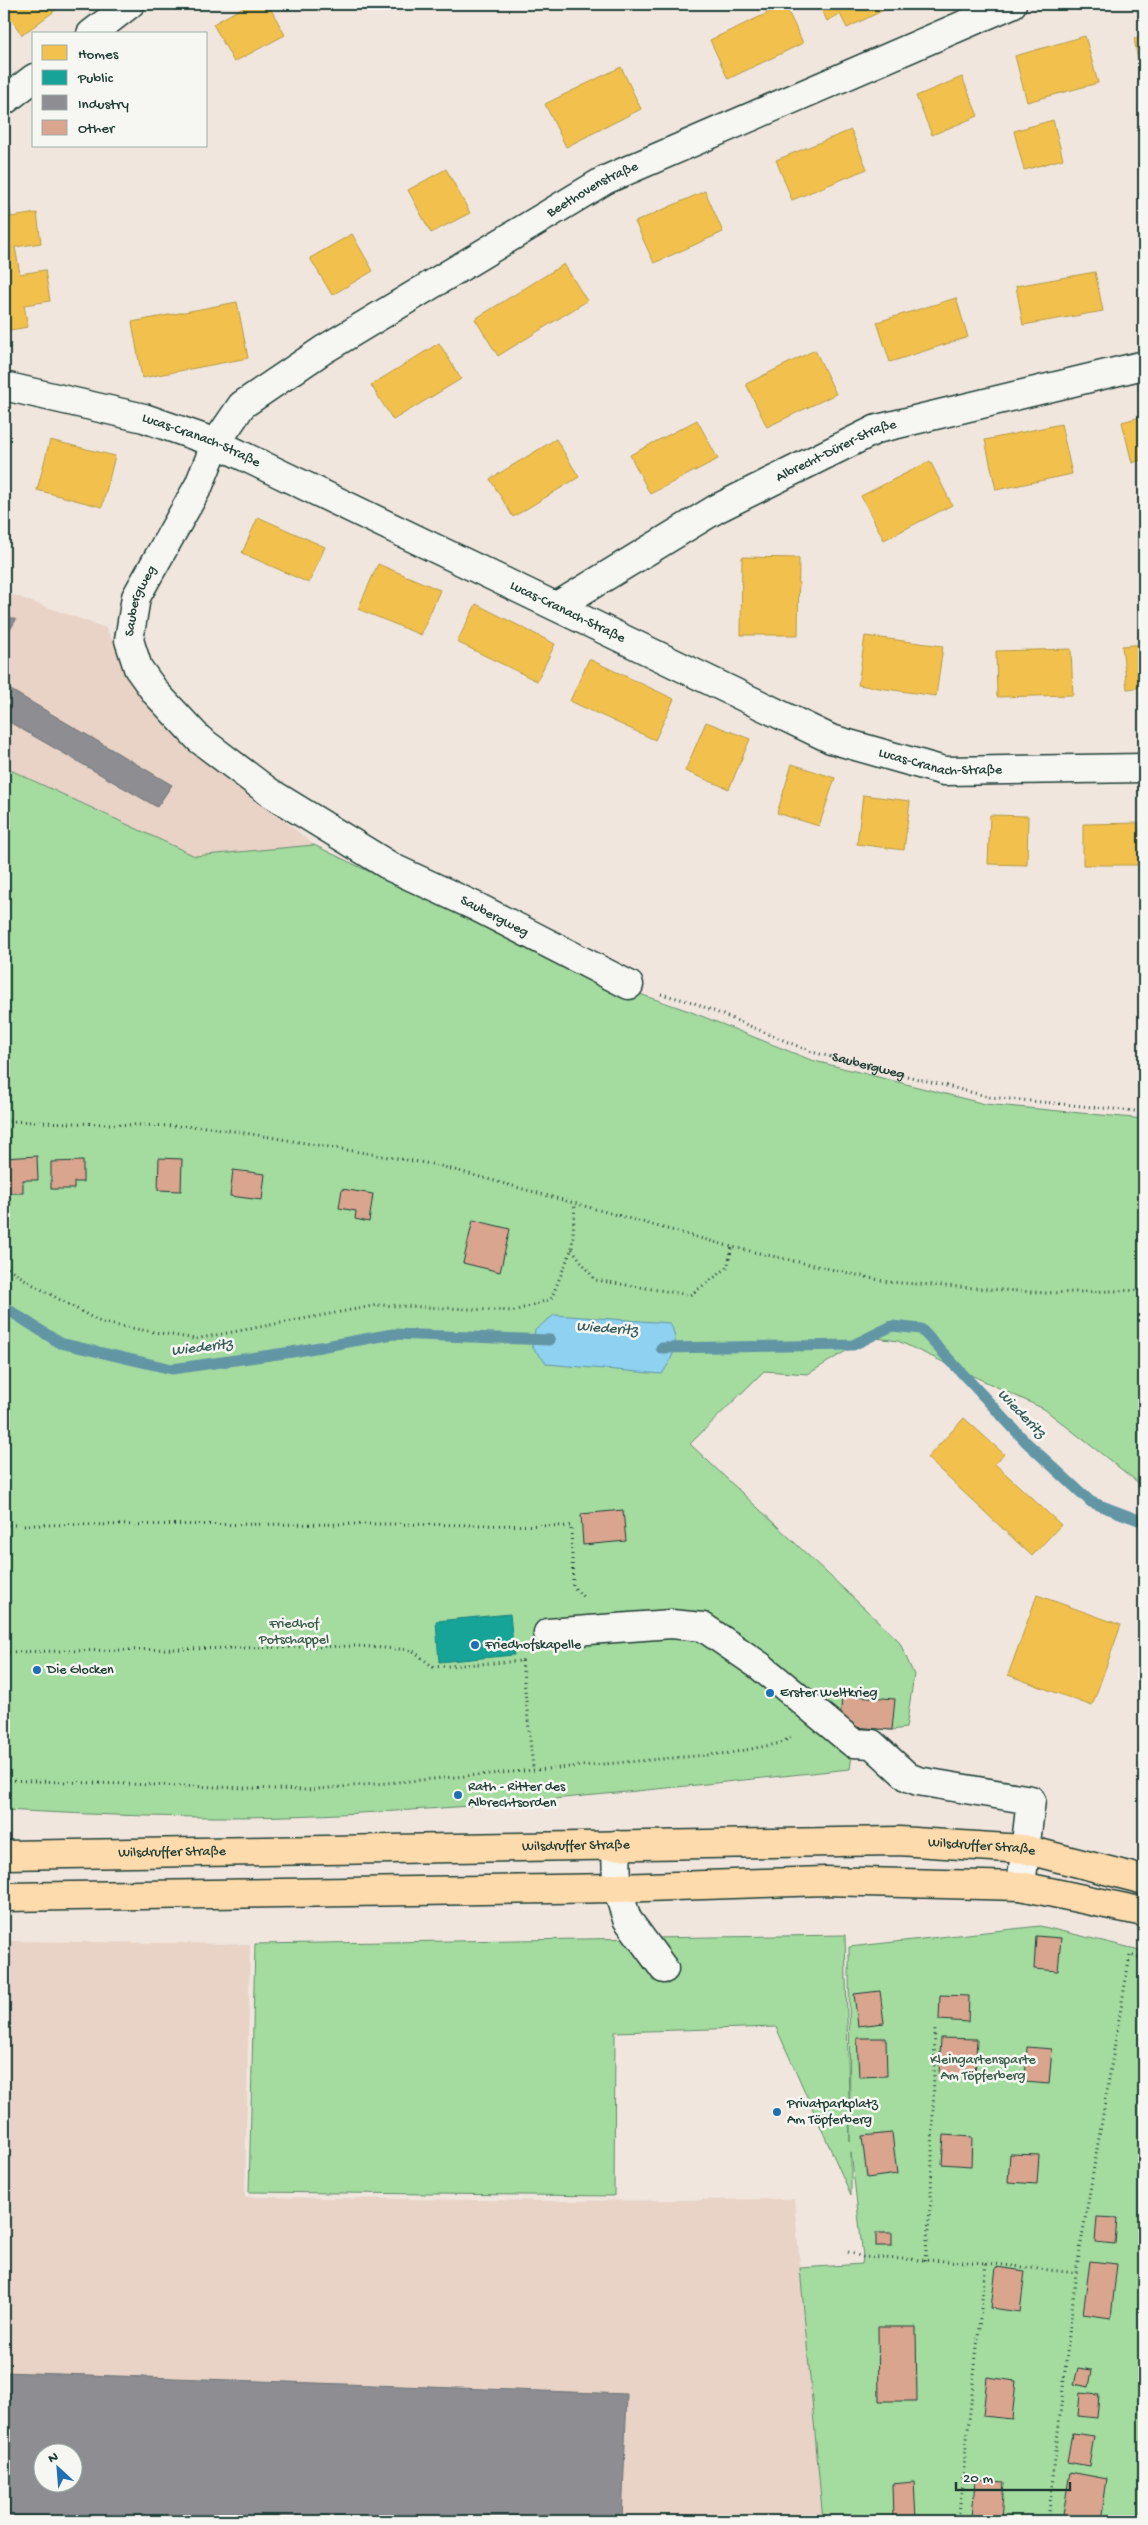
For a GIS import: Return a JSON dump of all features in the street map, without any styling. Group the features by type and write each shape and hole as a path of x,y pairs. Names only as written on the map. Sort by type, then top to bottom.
{"main road":[{"name":"Wilsdruffer Straße","path":"4,1855 899,1841 1024,1849 1144,1880"},
{"path":"4,1897 617,1888 825,1880 1022,1886 1144,1912"}],"street":[{"path":"94,32 130,4"},
{"name":"Beethovenstraße","path":"216,443 242,405 323,350 605,180 1012,4"},
{"path":"4,101 32,80"},
{"name":"Albrecht-Dürer-Straße","path":"557,606 716,509 877,429 1144,365"},
{"name":"Lucas-Cranach-Straße","path":"4,386 144,418 216,443 831,739 944,771 1144,768"},
{"name":"Saubergweg","path":"216,443 199,485 136,597 129,640 138,668 156,693 199,738 286,802 393,868 477,907 629,985"},
{"path":"548,1633 671,1624 703,1627 760,1666 853,1744 872,1744 908,1777 918,1781 1031,1800 1024,1849 1022,1886"},
{"path":"616,1845 617,1888 626,1918 664,1969"}],"path":[{"name":"Saubergweg","path":"629,985 692,1002 812,1052 990,1097 1144,1112"},
{"path":"4,1121 208,1127 437,1165 732,1246 888,1282 1046,1293 1144,1290"},
{"path":"4,1265 102,1323 195,1339 378,1304 514,1311 551,1299 572,1248 575,1204"},
{"path":"572,1248 595,1280 690,1295 727,1268 732,1246"},
{"path":"4,1525 384,1524 571,1526 573,1586 596,1614 601,1630"},
{"path":"4,1652 357,1646 412,1650 433,1668 522,1660 548,1633"},
{"path":"522,1660 534,1768"},
{"path":"4,1780 306,1790 534,1768 730,1753 781,1743 822,1718"},
{"path":"1048,2521 1076,2273 1130,1955 1144,1959"},
{"path":"925,2261 931,2199 935,2028"},
{"path":"848,2252 863,2257 986,2263 1076,2273"},
{"path":"959,2513 986,2263"}],"shaded area":[{"path":"4,592 106,628 133,680 156,715 314,845 195,856 4,767"},
{"path":"4,1941 250,1944 245,2197 553,2201 794,2199 823,2521 4,2521"}],"green space":[{"name":"Friedhof Potschappel","path":"4,767 195,856 314,845 579,973 689,1011 811,1060 985,1104 1144,1119 1144,1487 1044,1409 898,1341 869,1337 808,1374 764,1371 690,1444 899,1641 914,1675 906,1728 892,1730 856,1728 850,1769 500,1804 359,1813 253,1817 182,1817 4,1810"},
{"name":"Kleingartensparte Am Töpferberg","path":"1040,1926 1144,1951 1144,2521 823,2521 800,2268 862,2264 863,2257 851,2152 851,2195 776,2027 615,2032 614,2196 249,2192 255,1944 845,1935 850,2142 849,1947"}],"water":[{"path":"554,1315 670,1323 675,1343 670,1361 662,1374 547,1364 532,1347 535,1330"}],"building: Homes":[{"path":"4,4 64,4 22,35 4,9"},
{"path":"249,4 268,4 285,35 234,62 213,24"},
{"path":"819,4 891,4 892,6 847,28 840,14 827,21"},
{"path":"785,5 803,43 728,79 710,40"},
{"path":"1085,36 1098,83 1027,102 1015,56"},
{"path":"1144,36 1144,89 1143,89 1134,38"},
{"path":"621,67 641,109 566,147 545,104"},
{"path":"962,77 978,116 932,135 916,96"},
{"path":"1053,120 1063,159 1024,170 1014,131"},
{"path":"851,130 867,169 792,200 776,160"},
{"path":"446,169 470,213 431,233 408,190"},
{"path":"705,191 723,232 654,263 635,222"},
{"path":"10,208 11,217 37,213 41,243 15,247 20,274 45,270 50,301 24,305 28,327 4,331 4,209"},
{"path":"352,234 373,271 332,295 310,258"},
{"path":"564,264 587,301 498,356 475,319"},
{"path":"1095,272 1103,311 1023,325 1016,286"},
{"path":"956,298 968,337 890,362 877,322"},
{"path":"237,302 248,358 142,378 132,322"},
{"path":"439,343 461,379 393,420 371,385"},
{"path":"815,350 836,394 767,427 746,384"},
{"path":"1144,416 1144,459 1132,463 1122,422"},
{"path":"697,420 718,459 650,494 630,455"},
{"path":"1061,424 1072,474 996,490 985,440"},
{"path":"556,439 579,477 513,517 490,479"},
{"path":"50,440 115,456 102,507 37,490"},
{"path":"930,461 952,505 884,540 861,496"},
{"path":"258,517 325,547 309,583 242,553"},
{"path":"742,557 799,558 798,635 741,635"},
{"path":"378,564 440,590 421,635 358,609"},
{"path":"476,604 555,644 537,681 457,642"},
{"path":"865,636 943,646 936,696 858,685"},
{"path":"1144,644 1144,687 1127,689 1122,646"},
{"path":"1071,649 1073,695 997,697 996,651"},
{"path":"589,659 674,699 655,740 570,701"},
{"path":"706,722 750,739 729,789 685,771"},
{"path":"792,764 835,778 819,826 777,813"},
{"path":"863,795 910,801 904,850 857,844"},
{"path":"990,815 1028,816 1027,865 988,864"},
{"path":"1138,823 1139,865 1083,865 1083,824"},
{"path":"964,1418 1004,1454 995,1464 1061,1525 1032,1556 927,1458"},
{"path":"1037,1595 1121,1625 1092,1706 1008,1675"}],"building: Public":[{"name":"Friedhofskapelle","path":"510,1614 514,1655 439,1662 436,1621"}],"building: Industry":[{"path":"4,614 16,620 4,639"},
{"path":"4,686 172,785 157,807 4,719"},
{"path":"4,2372 627,2394 622,2521 4,2521"}],"building: Other":[{"path":"37,1156 38,1180 23,1180 23,1193 4,1193 4,1158"},
{"path":"159,1158 182,1159 181,1191 158,1190"},
{"path":"83,1161 83,1182 74,1182 74,1189 51,1189 51,1162"},
{"path":"233,1170 265,1174 262,1200 230,1196"},
{"path":"342,1189 373,1194 369,1222 355,1219 356,1211 339,1208"},
{"path":"473,1220 510,1229 500,1272 463,1263"},
{"path":"623,1510 626,1541 583,1545 581,1514"},
{"path":"842,1695 895,1699 892,1730 840,1726"},
{"path":"1036,1936 1061,1938 1058,1971 1034,1969"},
{"path":"880,1991 884,2023 858,2026 854,1994"},
{"path":"940,1995 969,1996 968,2022 939,2020"},
{"path":"857,2038 886,2038 887,2076 859,2077"},
{"path":"941,2038 977,2039 975,2076 939,2074"},
{"path":"1027,2047 1052,2049 1049,2084 1025,2082"},
{"path":"892,2133 897,2174 867,2178 862,2136"},
{"path":"944,2135 972,2137 971,2166 942,2164"},
{"path":"1010,2154 1039,2155 1037,2184 1008,2182"},
{"path":"1097,2217 1117,2218 1115,2244 1095,2242"},
{"path":"876,2233 892,2233 892,2246 876,2246"},
{"path":"1090,2261 1117,2264 1111,2318 1083,2314"},
{"path":"996,2267 1025,2271 1020,2312 991,2308"},
{"path":"878,2327 916,2327 917,2401 879,2401"},
{"path":"1078,2368 1092,2370 1089,2387 1074,2384"},
{"path":"987,2377 1016,2381 1012,2419 983,2416"},
{"path":"1080,2393 1099,2395 1097,2418 1078,2416"},
{"path":"1072,2433 1094,2436 1089,2466 1067,2462"},
{"path":"1070,2472 1107,2479 1101,2521 1062,2521"},
{"path":"975,2480 1004,2482 1001,2520 972,2518"},
{"path":"914,2482 916,2519 893,2520 892,2484"}],"waterway":[{"name":"Wiederitz","path":"4,1307 60,1343 172,1369 292,1352 393,1334 550,1340"},
{"name":"Wiederitz","path":"661,1348 853,1345 892,1326 921,1329 1026,1442 1091,1502 1144,1522"}],"place":[{"name":"Friedhofskapelle","path":"475,1645"},
{"name":"Die Glocken","path":"37,1670"},
{"name":"Erster Weltkrieg","path":"770,1693"},
{"name":"Rath - Ritter des Albrechtsorden","path":"458,1795"},
{"name":"Privatparkplatz Am Töpferberg","path":"777,2112"}]}
